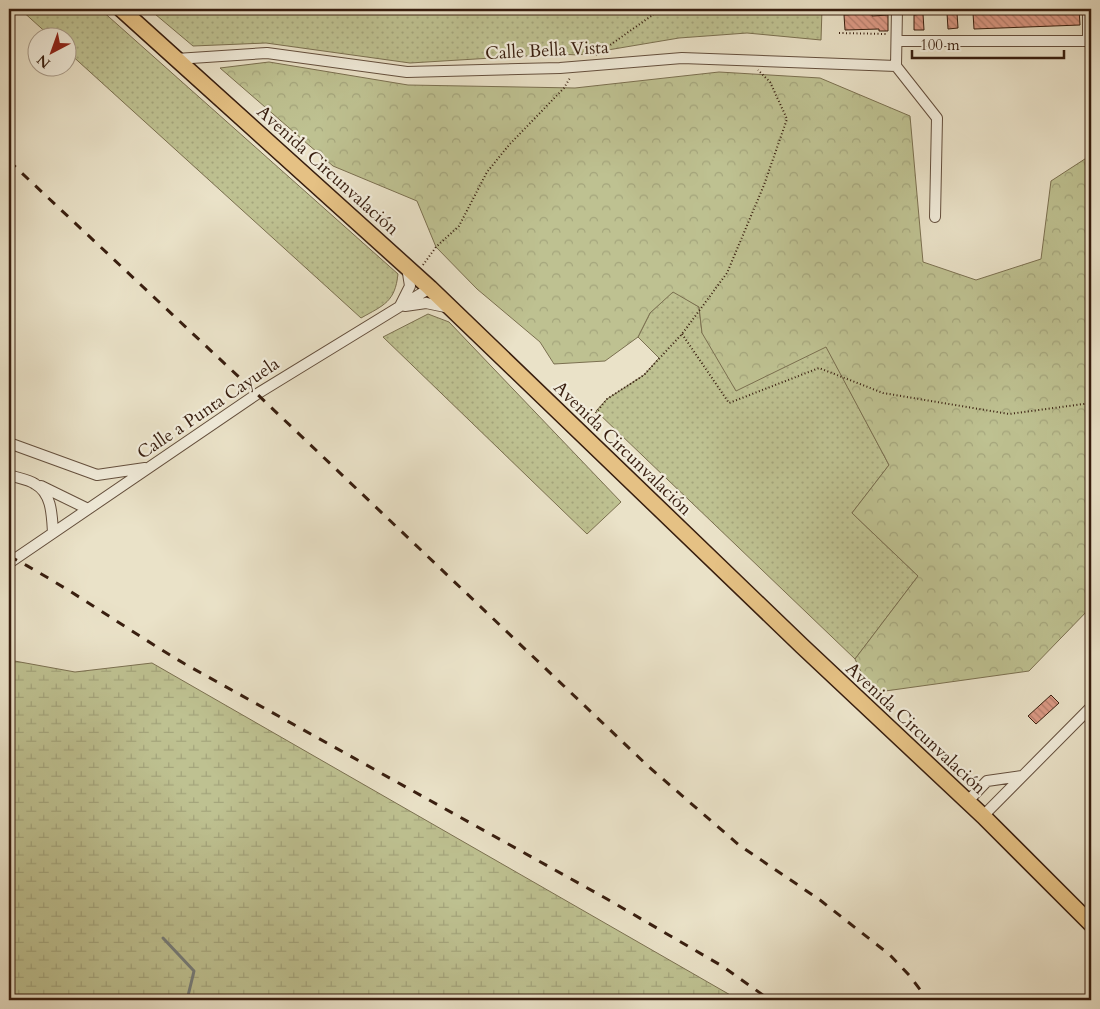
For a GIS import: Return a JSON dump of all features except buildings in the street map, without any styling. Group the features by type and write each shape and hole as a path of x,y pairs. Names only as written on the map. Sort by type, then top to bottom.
{"highway":[{"name":"Avenida Circunvalación","path":"121,9 430,288 809,652 983,816 1091,924"}],"street":[{"path":"897,9 896,66 937,118 934,217"},
{"path":"896,41 1090,41 1088,9"},
{"name":"Calle Bella Vista","path":"176,59 267,53 407,72 578,67 682,58 896,66"},
{"path":"399,306 410,286 411,271"},
{"name":"Calle a Punta Cayuela","path":"9,563 256,394 430,288"},
{"path":"399,306 426,302 452,309"},
{"path":"9,443 97,475 148,468"},
{"path":"9,475 35,484 88,509"},
{"path":"35,484 50,501 53,533"},
{"path":"983,816 1091,707"},
{"path":"967,802 987,781 1022,776"}],"path":[{"path":"594,55 661,9"},
{"path":"580,432 606,399 644,375 682,334 727,273 764,185 787,119 770,82 747,60"},
{"path":"411,271 459,226 487,172 509,145 564,88 578,67"},
{"path":"682,334 729,403 820,368 883,393 1009,414 1091,404"}],"green space":[{"path":"20,9 100,9 398,274 391,297 382,306 361,318 78,61 78,28 41,28"},
{"path":"149,9 822,9 821,40 747,33 679,38 578,55 558,54 410,63 266,43 193,46"},
{"path":"269,62 408,85 575,88 719,72 820,78 910,116 923,262 976,280 1041,259 1051,181 1091,155 1091,607 1029,671 871,693 855,659 918,576 852,513 889,465 826,347 736,391 702,333 699,307 673,292 650,313 638,337 605,361 554,364 540,342 477,289 436,247 417,201 333,166 220,68"},
{"path":"673,291 699,307 702,333 826,346 889,465 852,513 918,576 855,659 596,411 607,399 644,375 659,358 638,337 650,313"},
{"path":"428,314 449,322 621,502 587,534 383,337"},
{"path":"9,660 75,672 152,663 739,1000 9,1000"}],"waterway":[{"path":"163,938 194,971 187,1000"}],"railway":[{"path":"9,161 649,767 739,845 820,900 890,955 909,975 928,1000"},
{"path":"9,556 54,581 185,664 607,899 722,966 770,1000"}]}
